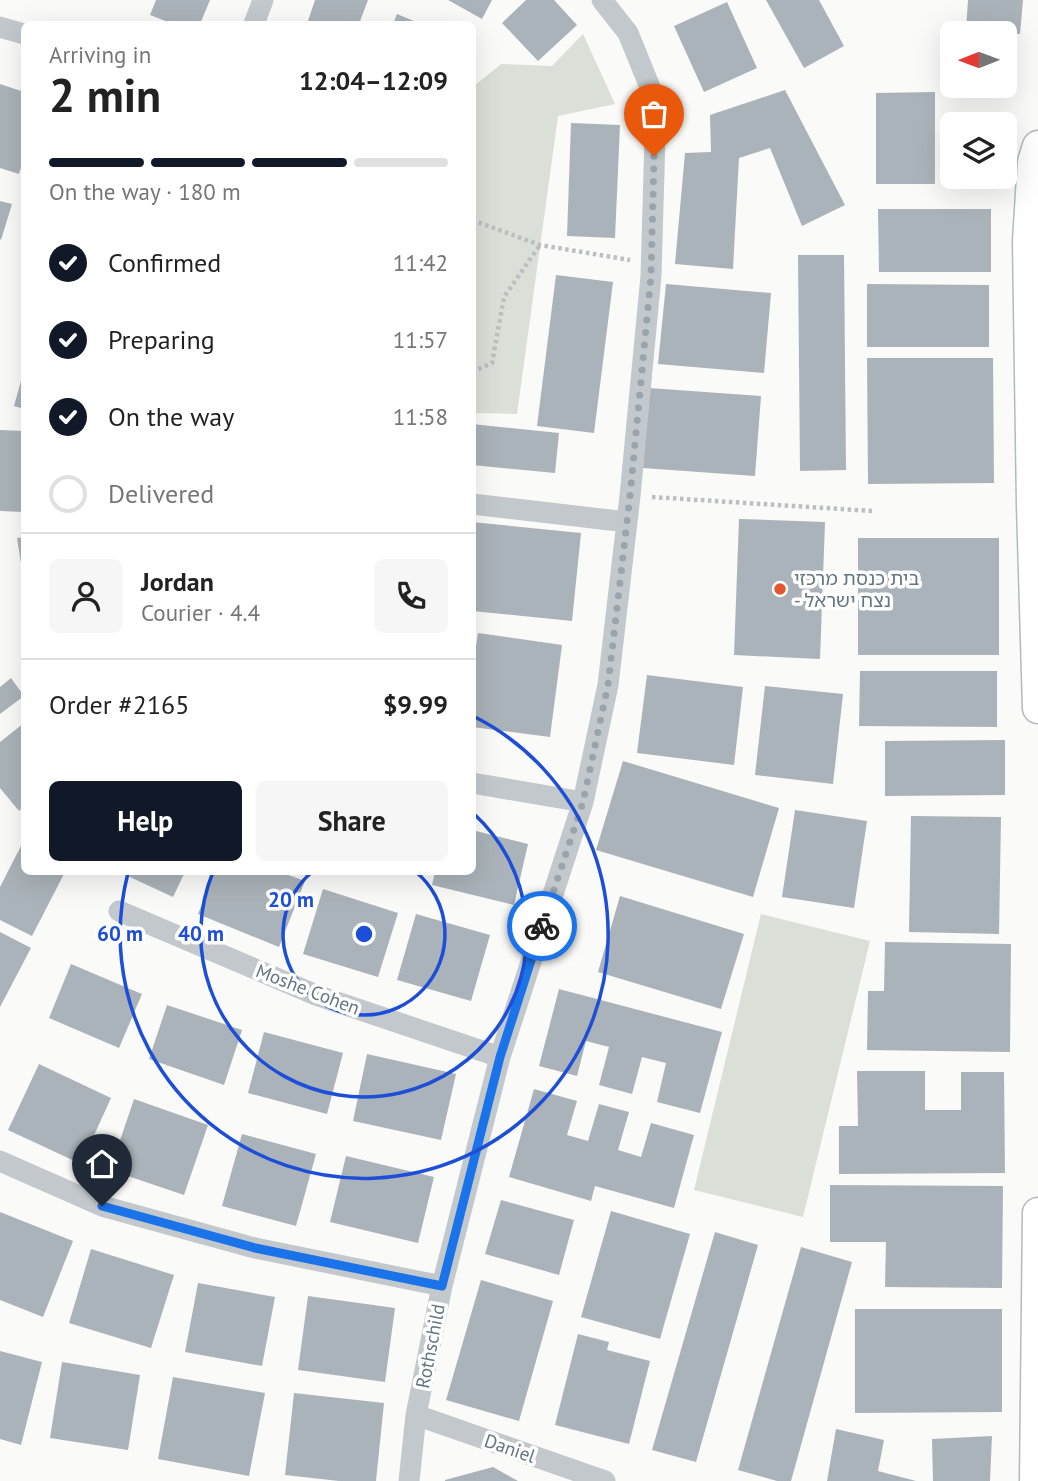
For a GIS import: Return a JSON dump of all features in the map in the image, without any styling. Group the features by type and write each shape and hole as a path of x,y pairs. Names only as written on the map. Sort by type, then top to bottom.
{"street":[{"path":"255,21 263,0"},
{"name":"Rothschild","path":"409,1481 416,1415 442,1286 500,1057 583,802 608,685 630,496 652,264 656,102 628,33 602,0"},
{"path":"0,27 21,33"},
{"path":"1038,146 1033,162 1028,241 1031,491 1038,708"},
{"path":"476,504 627,522"},
{"path":"476,784 583,802"},
{"name":"Moshe Cohen","path":"119,911 316,995 500,1057"},
{"path":"0,1161 102,1206 255,1248 442,1286"},
{"path":"1035,1481 1038,1213"},
{"name":"Daniel","path":"416,1415 605,1481"}],"path":[{"path":"476,221 540,245 652,264"},
{"path":"476,370 492,363 505,297 540,245"},
{"path":"630,496 872,511"}],"shaded area":[{"path":"583,34 615,104 558,116 517,414 476,413 476,85 501,64 552,66"},
{"path":"761,914 870,941 803,1217 694,1190"}],"building":[{"path":"156,0 210,0 201,21 165,21 150,15"},
{"path":"315,0 368,0 360,21 308,21"},
{"path":"448,0 492,0 482,19"},
{"path":"526,0 554,0 577,25 538,61 502,23"},
{"path":"766,0 819,0 844,46 804,68"},
{"path":"968,0 1023,0 1020,34 1017,34 1017,21 967,21"},
{"path":"727,2 757,68 704,92 674,26"},
{"path":"397,14 414,21 394,21"},
{"path":"0,84 21,91 21,168 19,174 0,168"},
{"path":"785,90 845,205 802,226 770,148 739,158 733,269 675,264 685,153 711,152 710,115"},
{"path":"935,92 935,184 876,184 876,93"},
{"path":"571,123 620,125 615,238 567,236"},
{"path":"0,201 12,204 1,240 0,239"},
{"path":"878,209 991,209 991,272 879,272"},
{"path":"798,255 844,255 846,470 800,471"},
{"path":"556,275 613,282 594,433 537,426"},
{"path":"666,284 771,293 764,373 658,364"},
{"path":"867,284 989,285 989,347 867,347"},
{"path":"867,358 993,358 994,483 868,484"},
{"path":"21,381 21,408 14,406"},
{"path":"649,388 761,396 755,476 643,468"},
{"path":"476,424 559,433 555,473 476,465"},
{"path":"0,430 21,431 21,512 0,511"},
{"name":"בית כנסת מרכזי - נצח ישראל","path":"739,519 825,522 820,659 734,655"},
{"path":"476,522 581,533 572,621 476,611"},
{"path":"21,537 21,563 17,538"},
{"path":"858,538 999,538 999,655 858,655"},
{"path":"478,633 562,645 550,737 476,728"},
{"path":"860,671 997,671 997,727 859,726"},
{"path":"647,675 743,687 734,765 637,753"},
{"path":"11,678 21,692 21,698 0,714 0,687"},
{"path":"765,686 843,694 833,784 755,775"},
{"path":"21,725 19,811 0,788 0,742"},
{"path":"1005,740 1005,795 885,796 885,741"},
{"path":"623,761 779,808 753,897 596,850"},
{"path":"795,810 867,821 854,908 782,897"},
{"path":"911,816 1001,817 999,934 909,932"},
{"path":"476,831 528,844 514,905 432,885 434,875 476,875"},
{"path":"21,846 21,875 63,875 32,936 0,920 0,887"},
{"path":"125,875 184,875 173,897"},
{"path":"213,875 288,875 305,881 279,947 198,914"},
{"path":"323,889 398,913 378,977 303,954"},
{"path":"620,896 744,934 721,1009 598,972"},
{"path":"416,914 490,935 471,1001 397,980"},
{"path":"0,932 31,948 0,1007"},
{"path":"885,942 1011,944 1010,1052 867,1050 868,991 884,991"},
{"path":"71,964 142,994 119,1048 49,1018"},
{"path":"559,989 722,1032 700,1113 657,1102 666,1063 642,1057 632,1094 599,1085 609,1047 586,1041 577,1076 539,1066"},
{"path":"167,1005 242,1030 224,1085 149,1059"},
{"path":"264,1032 343,1053 327,1114 248,1093"},
{"path":"367,1054 456,1074 441,1140 353,1121"},
{"path":"39,1064 111,1098 81,1164 8,1130"},
{"path":"857,1071 925,1071 925,1110 961,1110 961,1072 1004,1072 1005,1173 839,1174 839,1126 858,1126"},
{"path":"534,1089 577,1101 567,1135 588,1141 599,1104 629,1112 618,1150 641,1157 651,1123 694,1135 674,1208 595,1186 591,1201 509,1177"},
{"path":"134,1099 208,1125 184,1195 110,1170"},
{"path":"242,1134 316,1154 296,1226 222,1206"},
{"path":"346,1156 434,1177 418,1243 330,1222"},
{"path":"830,1185 1003,1186 1002,1288 885,1287 886,1242 830,1242"},
{"path":"501,1200 574,1220 559,1275 485,1254"},
{"path":"611,1211 690,1234 660,1339 581,1317"},
{"path":"0,1212 73,1241 43,1317 0,1300"},
{"path":"715,1232 758,1245 696,1462 652,1450"},
{"path":"801,1247 852,1262 791,1481 777,1481 738,1470"},
{"path":"91,1249 174,1275 151,1348 69,1323"},
{"path":"481,1280 553,1301 519,1421 446,1400"},
{"path":"198,1283 275,1297 262,1366 185,1352"},
{"path":"308,1296 395,1308 385,1382 298,1370"},
{"path":"855,1309 1002,1309 1002,1412 855,1413"},
{"path":"578,1334 609,1342 607,1350 650,1361 629,1444 555,1425"},
{"path":"0,1351 42,1362 21,1445 0,1439"},
{"path":"62,1362 140,1375 128,1450 50,1438"},
{"path":"173,1377 265,1393 249,1476 158,1459"},
{"path":"294,1393 384,1403 376,1481 339,1481 285,1475"},
{"path":"836,1429 884,1440 878,1471 916,1481 827,1481"},
{"path":"992,1436 990,1481 933,1481 932,1439"},
{"path":"493,1467 518,1481 445,1481 445,1480"}],"way so far":[{"path":"542,926 583,802 608,685 630,496 651,276 654,156"}],"place":[{"name":"בית כנסת מרכזי - נצח ישראל","path":"780,589"}],"route":[{"path":"102,1206 255,1248 442,1286 500,1057 542,926"}]}
